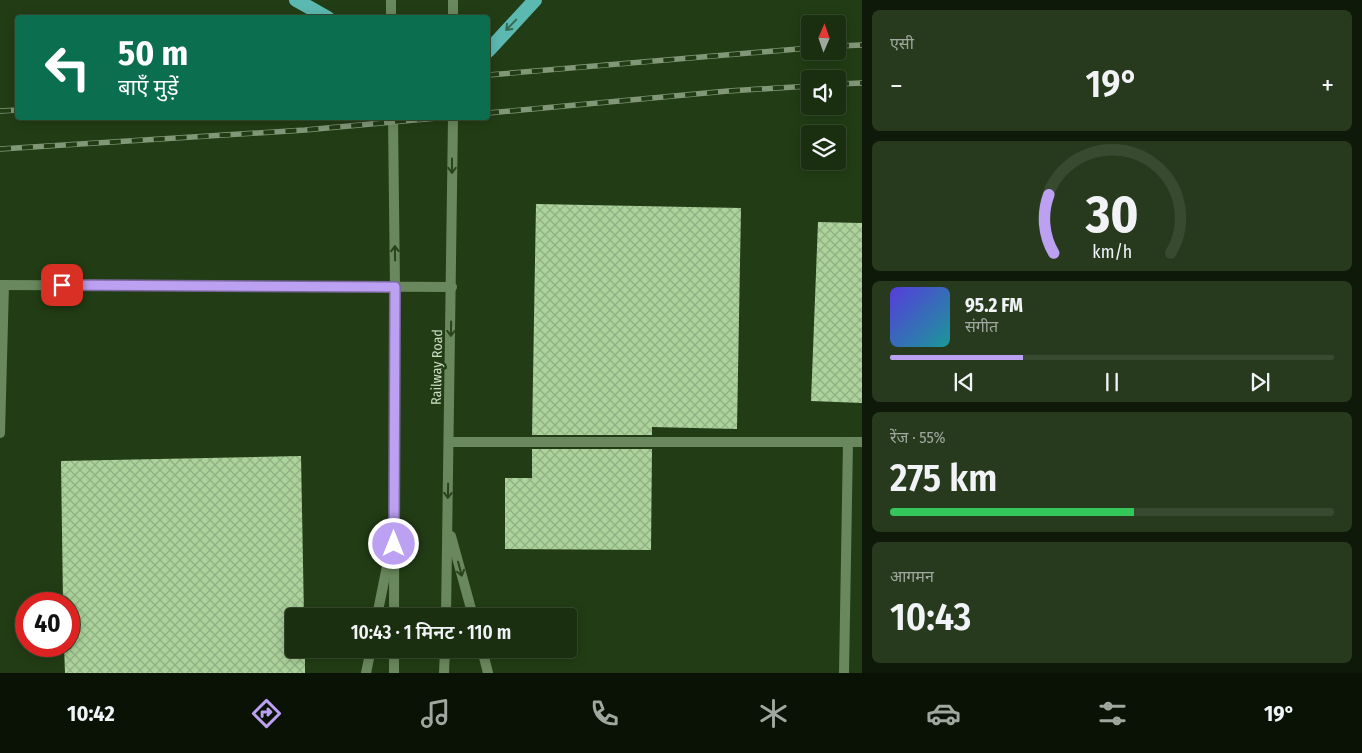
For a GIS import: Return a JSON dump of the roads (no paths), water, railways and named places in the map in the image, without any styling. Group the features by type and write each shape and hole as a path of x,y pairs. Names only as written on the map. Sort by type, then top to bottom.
{"highway":[{"path":"296,0 323,15"},
{"path":"490,49 535,0"}],"street":[{"path":"391,0 391,15"},
{"path":"453,0 453,15"},
{"path":"393,120 395,287 394,608"},
{"name":"Railway Road","path":"446,608 453,120"},
{"path":"0,433 2,285 452,287"},
{"path":"449,442 862,442"},
{"path":"844,673 848,442"},
{"path":"448,523 471,608"},
{"path":"379,608 395,526"},
{"path":"366,673 369,658"},
{"path":"394,658 394,673"},
{"path":"444,673 445,658"},
{"path":"484,658 488,673"}],"railway":[{"path":"846,46 862,45"},
{"path":"490,75 801,49"},
{"path":"846,84 862,83"},
{"path":"490,113 728,91 801,87"},
{"path":"0,111 15,110"},
{"path":"0,149 305,130 415,120"}]}
